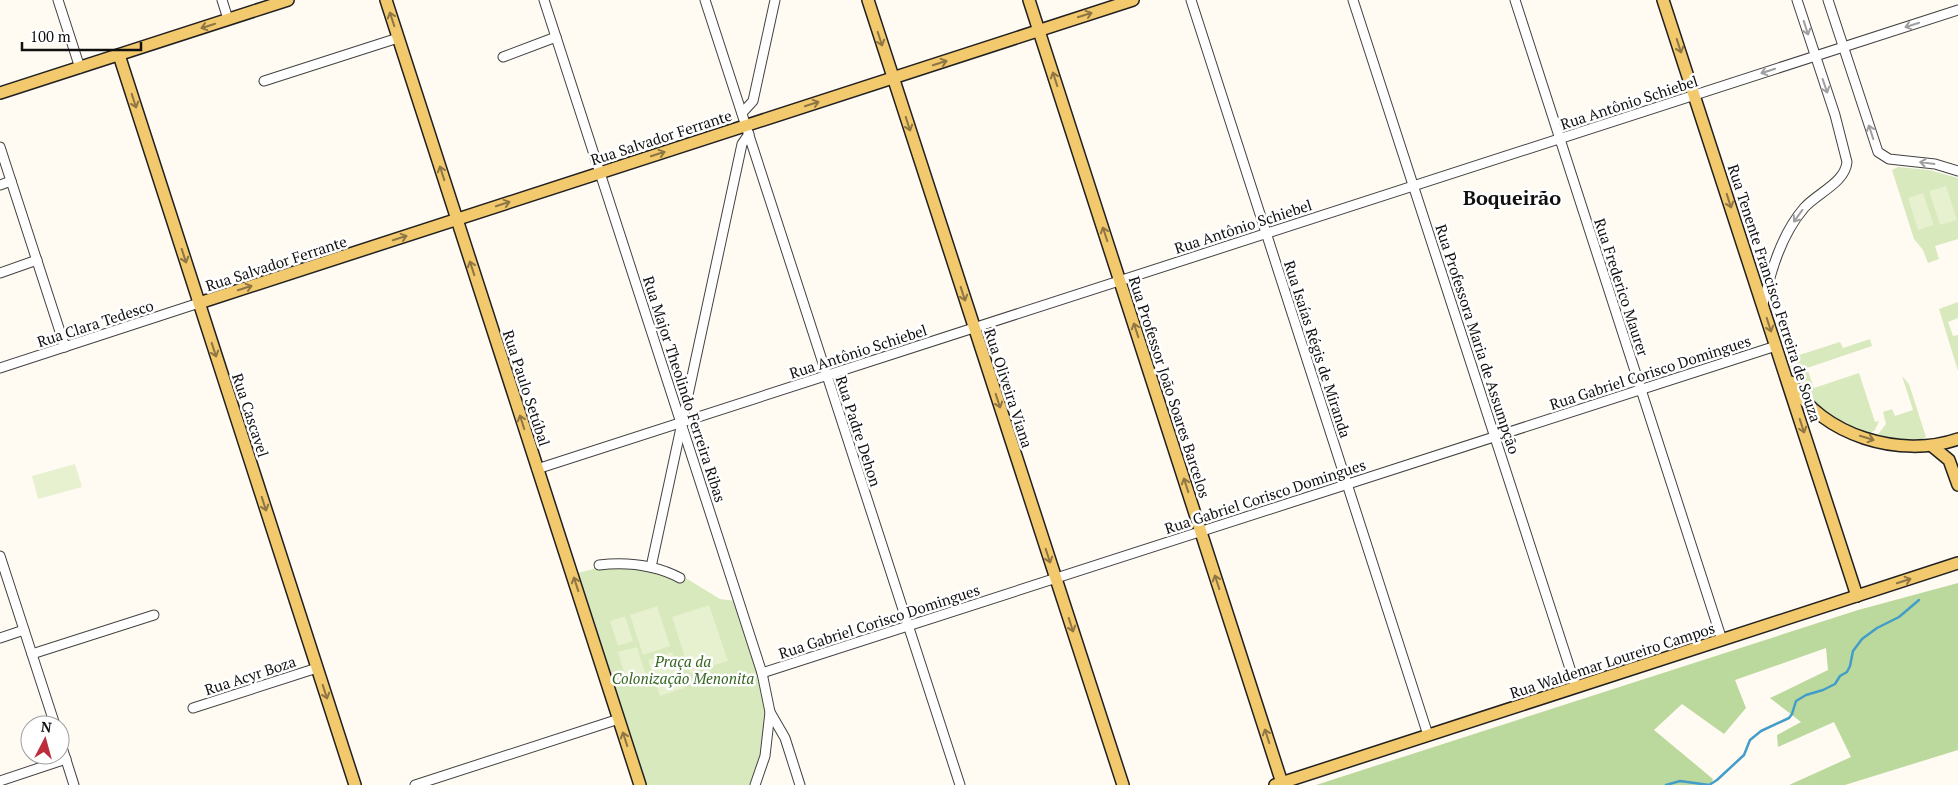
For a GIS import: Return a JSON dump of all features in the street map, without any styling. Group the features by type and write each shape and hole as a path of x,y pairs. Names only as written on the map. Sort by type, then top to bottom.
{"main road":[{"path":"0,93 288,0"},
{"name":"Rua Paulo Setúbal","path":"386,0 640,785"},
{"name":"Rua Oliveira Viana","path":"868,0 1123,785"},
{"name":"Rua Professor João Soares Barcelos","path":"1029,0 1201,531 1278,784"},
{"name":"Rua Salvador Ferrante","path":"199,303 600,173 747,130 893,78 1133,0"},
{"name":"Rua Tenente Francisco Ferreira de Souza","path":"1664,0 1857,596"},
{"name":"Rua Cascavel","path":"119,55 355,785"},
{"path":"1776,346 1794,386 1814,409 1833,423 1853,434 1876,441 1904,445 1932,446 1958,439"},
{"path":"1932,446 1948,460 1958,485"},
{"name":"Rua Waldemar Loureiro Campos","path":"1278,784 1958,563"}],"street":[{"path":"58,0 80,68"},
{"path":"222,0 228,19"},
{"name":"Rua Major Theolindo Ferreira Ribas","path":"544,0 762,673 770,712 785,738 800,785"},
{"name":"Rua Padre Dehon","path":"705,0 960,785"},
{"path":"742,113 753,101 775,0"},
{"name":"Rua Isaías Régis de Miranda","path":"1190,0 1428,735"},
{"name":"Rua Professora Maria de Assumpção","path":"1353,0 1576,687"},
{"name":"Rua Frederico Maurer","path":"1515,0 1722,640"},
{"path":"1762,304 1776,257 1790,227 1805,206 1844,174 1847,162 1835,115 1796,0"},
{"path":"1828,0 1878,152 1889,159 1935,164 1958,171"},
{"name":"Rua Antônio Schiebel","path":"537,469 1958,10"},
{"path":"503,57 556,37"},
{"path":"264,81 398,38"},
{"path":"651,567 742,144 747,130"},
{"path":"0,147 65,347"},
{"path":"0,185 11,181"},
{"path":"0,272 37,260"},
{"name":"Rua Clara Tedesco","path":"0,368 199,303"},
{"name":"Rua Gabriel Corisco Domingues","path":"762,673 1776,346"},
{"path":"0,556 52,715"},
{"path":"599,565 618,564 651,567 664,570 680,578"},
{"path":"32,654 154,615"},
{"path":"0,638 24,630"},
{"name":"Rua Acyr Boza","path":"193,708 317,668"},
{"path":"755,785 765,756 770,712"},
{"path":"415,785 619,719"},
{"path":"0,781 48,765"},
{"path":"68,765 74,785"}],"green space":[{"path":"1898,167 1929,170 1958,178 1958,239 1935,246 1939,259 1928,263 1923,250 1914,239 1892,170"},
{"path":"1946,186 1957,220 1940,225 1929,191"},
{"path":"1923,193 1934,225 1918,230 1908,198"},
{"path":"1958,302 1958,318 1948,322 1953,336 1958,335 1958,371 1939,309"},
{"path":"1870,339 1872,346 1807,368 1814,388 1859,373 1875,422 1879,421 1875,430 1867,435 1832,419 1813,403 1795,378 1789,350 1793,349 1796,356 1840,342 1843,348"},
{"path":"1902,376 1909,384 1926,437 1918,441 1875,438 1886,424 1883,412 1892,409 1895,416 1913,410"},
{"path":"75,464 82,487 38,499 32,476"},
{"name":"Praça da Colonização Menonita","path":"601,567 651,570 681,581 684,577 720,599 736,601 765,698 765,719 760,755 749,785 646,785 578,573"},
{"path":"1958,583 1958,750 1845,785 1789,785 1851,757 1834,722 1778,747 1777,735 1801,722 1770,698 1828,670 1826,648 1735,680 1746,708 1724,734 1682,704 1654,730 1713,779 1710,785 1316,785 1858,610"},
{"path":"709,605 728,661 690,673 672,617"},
{"path":"657,606 670,646 643,655 630,615"},
{"path":"625,616 633,641 618,646 610,621"},
{"path":"637,647 647,679 628,685 618,652"},
{"path":"672,652 684,688 660,696 648,660"}],"waterway":[{"path":"1666,785 1680,781 1709,785 1717,780 1744,755 1750,740 1761,731 1789,718 1796,701 1806,695 1835,684 1840,676 1847,672 1853,651 1862,639 1877,628 1899,617 1919,600"}],"district":[{"name":"Boqueirão","path":"1512,197"}]}
